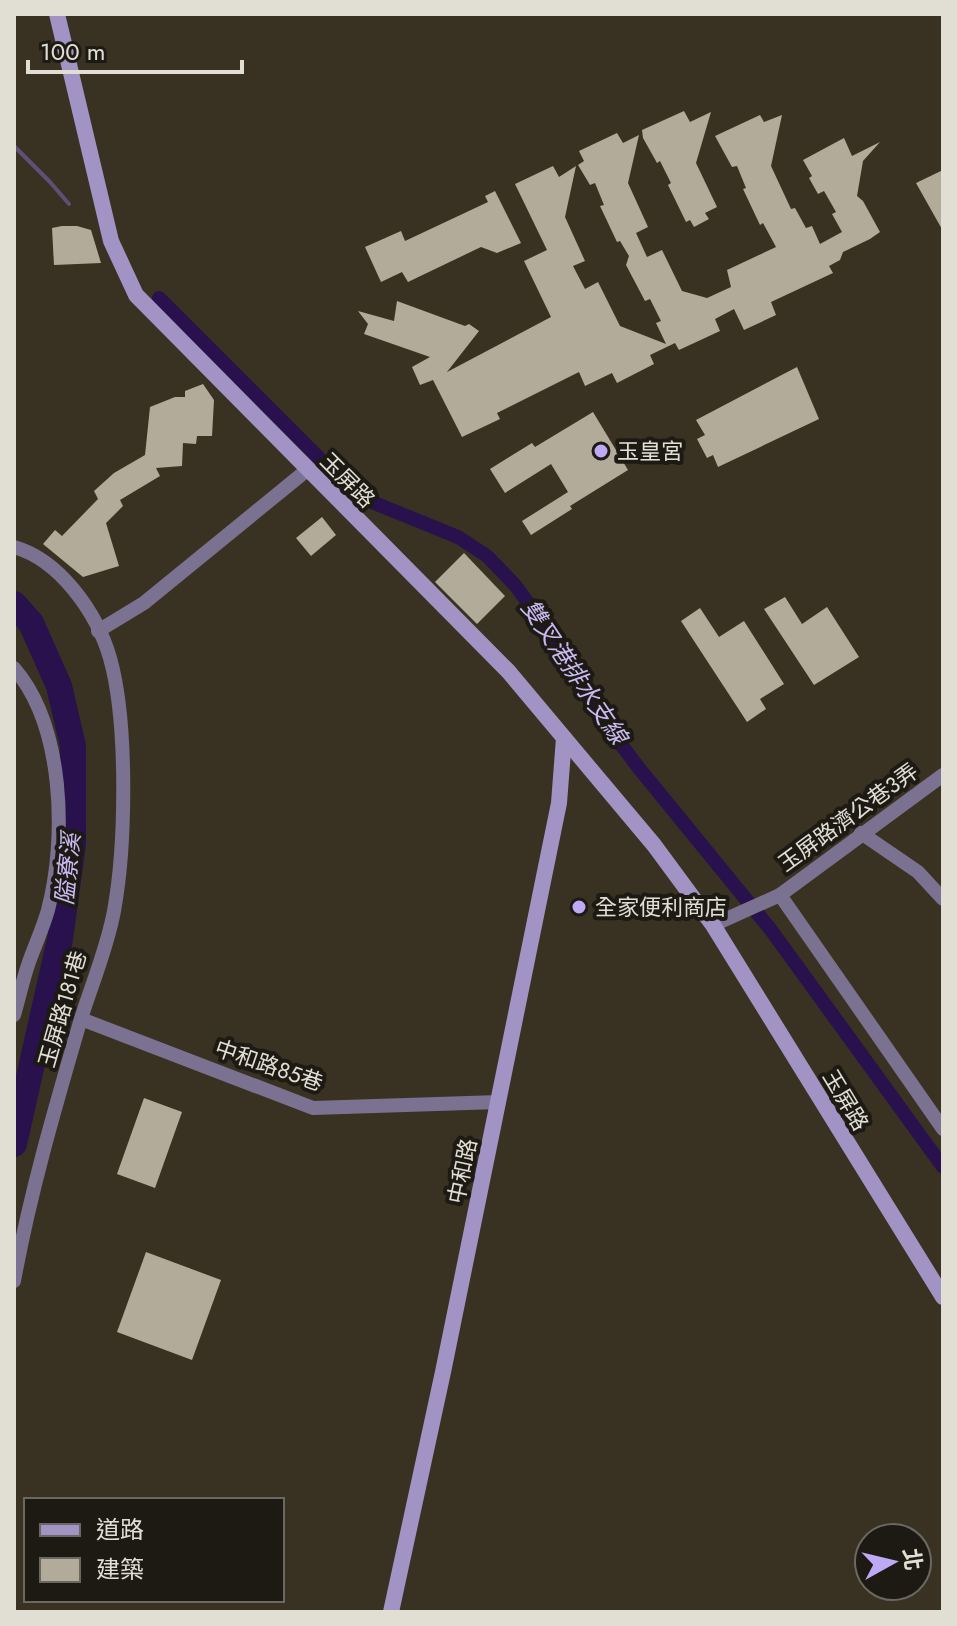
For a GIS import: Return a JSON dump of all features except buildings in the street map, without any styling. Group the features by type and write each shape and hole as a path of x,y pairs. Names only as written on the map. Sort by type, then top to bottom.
{"street":[{"name":"玉屏路","path":"57,14 111,241 136,295 508,671 654,845 713,925 943,1297"},
{"path":"98,631 144,603 307,470"},
{"name":"玉屏路181巷","path":"14,547 55,568 75,592 98,631 109,654 116,682 122,752 121,830 114,912 35,1181 14,1281"},
{"path":"14,668 34,698 44,724 58,803 55,869 48,910 14,1015"},
{"name":"中和路","path":"391,1612 559,803 564,738"},
{"name":"玉屏路濟公巷3弄","path":"780,895 943,775"},
{"path":"861,833 918,872 943,899"},
{"path":"713,925 780,895 943,1129"},
{"name":"中和路85巷","path":"81,1019 313,1108 499,1102"}],"waterway":[{"path":"14,146 69,204"},
{"name":"雙叉港排水支線","path":"159,298 357,496 458,537 487,556 515,585 555,640 593,707 771,930 943,1167"},
{"name":"隘寮溪","path":"14,604 31,623 59,686 73,746 73,843 60,939 14,1144"}],"place":[{"name":"玉皇宮","path":"601,451"},
{"name":"全家便利商店","path":"579,907"}]}
